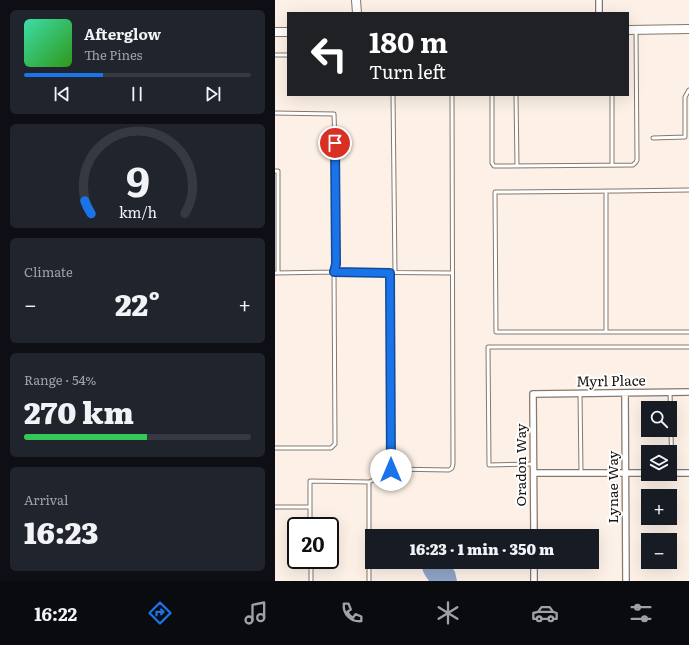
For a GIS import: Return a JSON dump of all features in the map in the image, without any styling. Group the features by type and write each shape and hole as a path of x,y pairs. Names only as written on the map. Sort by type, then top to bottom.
{"street":[{"path":"357,0 357,12"},
{"path":"599,0 599,12"},
{"path":"632,30 689,29"},
{"path":"275,32 287,32"},
{"name":"Myrl Place","path":"533,394 689,392"},
{"name":"Lynae Way","path":"625,393 626,581"},
{"name":"Oradon Way","path":"533,394 534,529"},
{"path":"533,473 641,473"},
{"path":"677,473 689,473"},
{"path":"534,569 534,581"}],"lane":[{"path":"492,96 493,165 633,165 637,160 632,30"},
{"path":"275,55 287,55"},
{"path":"685,137 685,98 689,90"},
{"path":"393,96 395,273"},
{"path":"311,517 310,481 369,482 391,470 449,470 452,468 452,96"},
{"path":"516,96 517,166"},
{"path":"612,96 612,165"},
{"path":"275,114 334,114 336,172 336,264 334,272 335,444 331,448 275,448"},
{"path":"653,138 689,137"},
{"path":"275,171 278,171 277,273 452,273"},
{"path":"689,190 495,192 496,332 689,332"},
{"path":"606,191 606,332"},
{"path":"390,273 391,470"},
{"path":"533,464 489,465 488,347 689,347"},
{"path":"670,392 671,445"},
{"path":"580,393 581,473"},
{"path":"369,482 369,581"},
{"path":"275,507 310,507"},
{"path":"311,569 311,581"}],"water":[{"path":"453,569 457,581 429,581 423,570"}],"route":[{"path":"335,143 336,264 334,272 390,273 391,470"}]}
